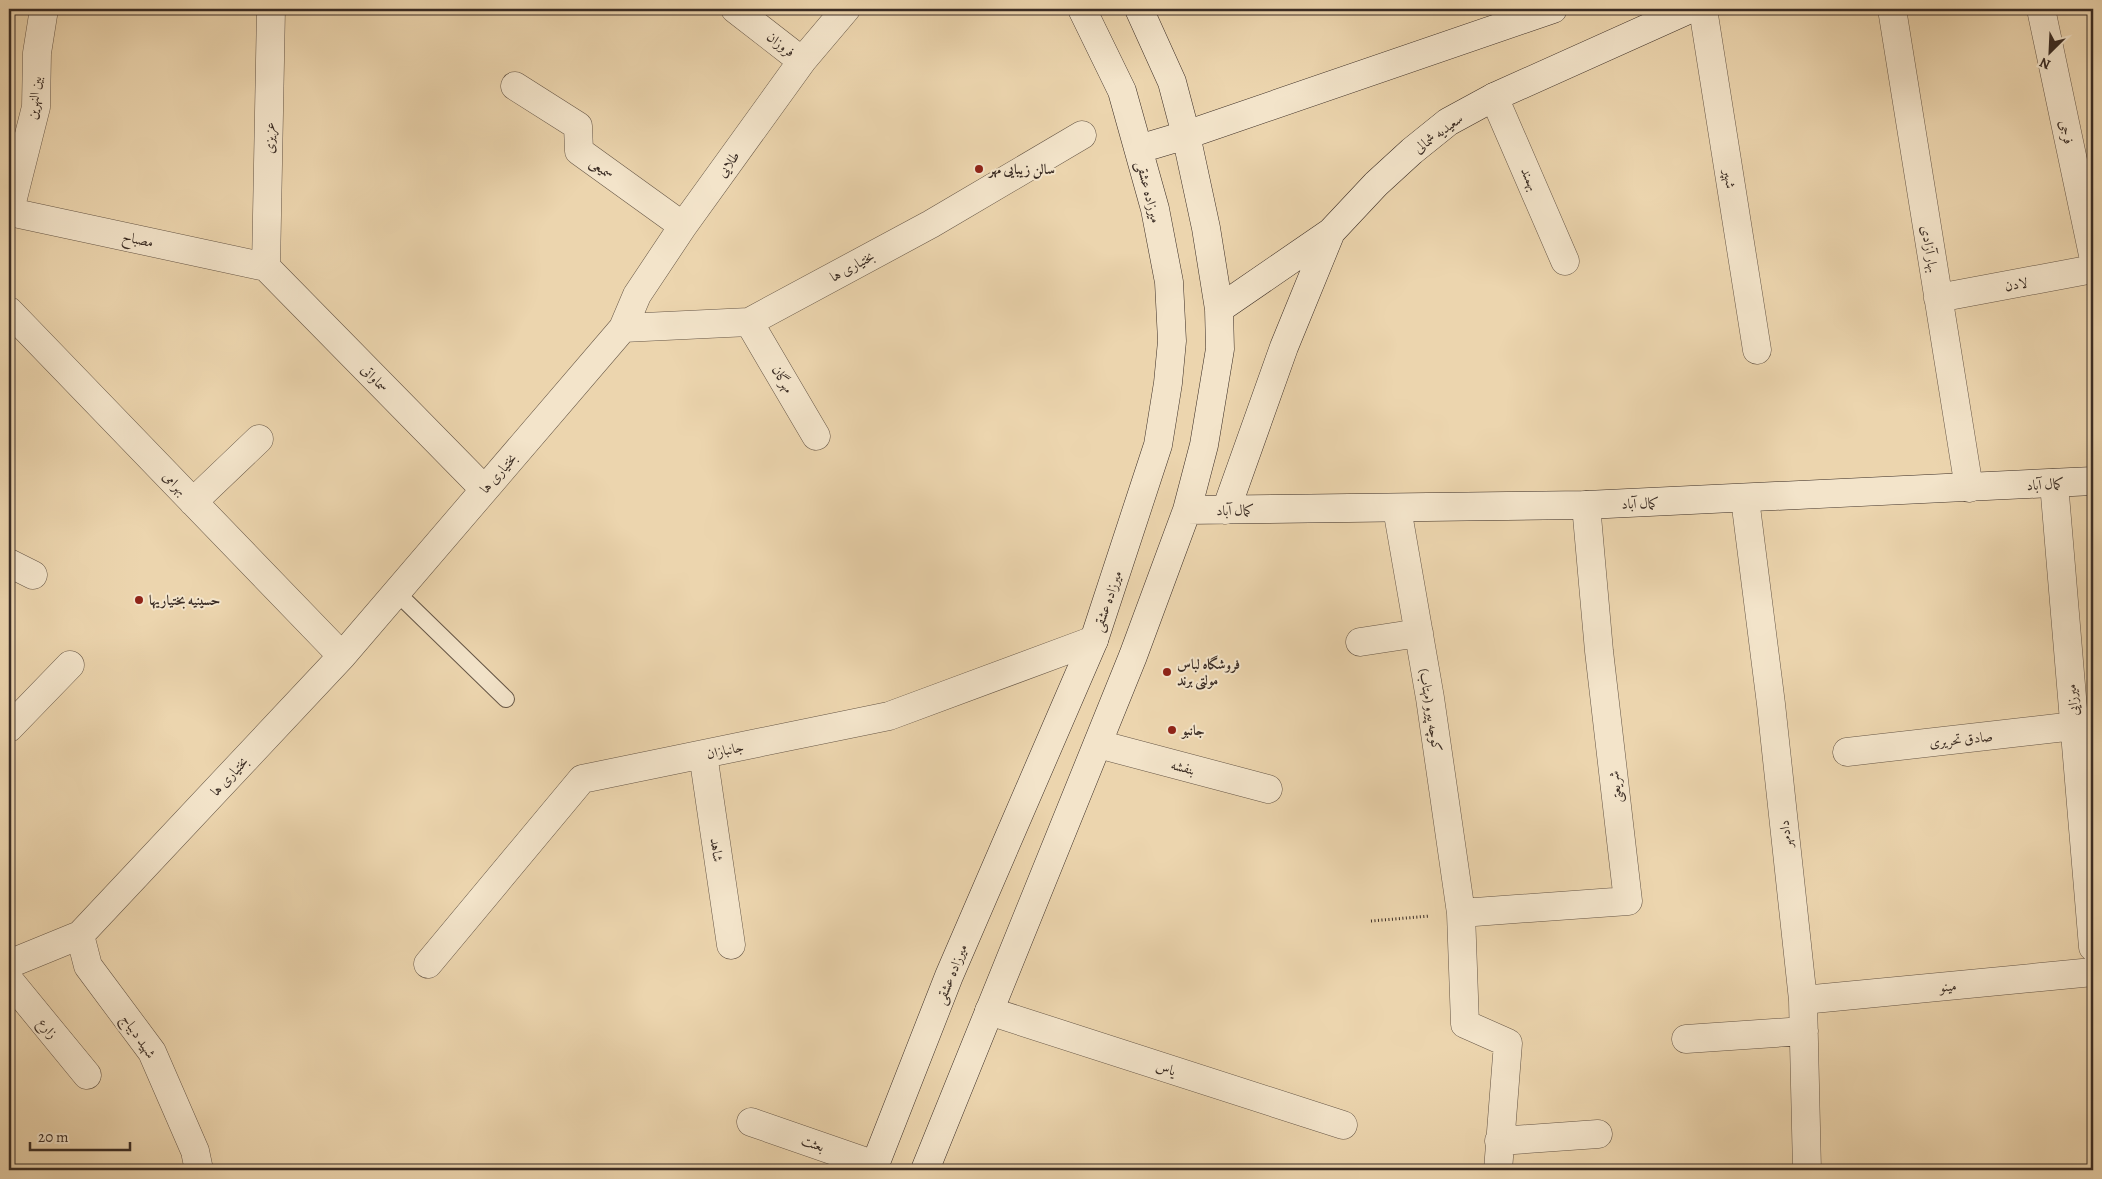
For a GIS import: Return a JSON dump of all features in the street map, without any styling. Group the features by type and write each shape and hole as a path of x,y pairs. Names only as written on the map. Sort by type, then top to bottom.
{"street":[{"name":"بین النهرین","path":"9,213 36,107 37,53 44,9"},
{"name":"عزیزی","path":"266,267 271,9"},
{"name":"فروزان","path":"735,9 802,61"},
{"name":"طلایی","path":"623,328 637,295 683,226 802,61 846,9"},
{"name":"میرزاده عشقی","path":"874,1168 949,976 1094,640 1158,445 1168,383 1172,341 1169,282 1154,209 1122,91 1082,9"},
{"path":"925,1170 1133,656 1187,510 1204,445 1220,349 1220,309 1206,228 1186,135 1172,82 1139,9"},
{"path":"1138,149 1186,135 1553,9"},
{"name":"سعیدیه شمالی","path":"1220,309 1331,232 1376,184 1412,151 1448,122 1494,97 1690,9"},
{"name":"شهپر","path":"1703,9 1757,350"},
{"name":"بهار آزادی","path":"1892,9 1969,488"},
{"name":"فرجی","path":"2041,9 2093,255"},
{"name":"سمیعی","path":"515,86 578,126 578,152 683,226"},
{"name":"بهمند","path":"1494,97 1566,261"},
{"name":"بختیاری ها","path":"9,964 80,934 342,656 623,328 749,322 931,224 1082,135"},
{"name":"مصباح","path":"9,213 266,267"},
{"path":"1226,510 1284,347 1331,232"},
{"name":"سماواتی","path":"266,267 484,489"},
{"name":"لادن","path":"1938,298 2093,270"},
{"name":"بهرامی","path":"9,311 342,656"},
{"name":"مهرگان","path":"749,322 816,436"},
{"path":"193,502 259,439"},
{"name":"کمال آباد","path":"1187,510 1586,506 2093,481"},
{"name":"میرزایی","path":"2054,483 2084,725 2093,947"},
{"name":"دادمهر","path":"1745,499 1771,704 1803,1000 1807,1170"},
{"name":"شریعتی","path":"1461,913 1628,901 1599,651 1586,506"},
{"name":"کوچه پیرو (مهتاب)","path":"1397,508 1419,633 1461,913 1465,1024 1508,1043 1499,1141"},
{"path":"9,563 33,575"},
{"path":"1360,642 1419,633"},
{"path":"1094,640 1133,656"},
{"name":"جانبازان","path":"428,964 582,779 889,716 1094,640"},
{"path":"9,728 70,665"},
{"name":"صادق تحریری","path":"1847,752 2084,725"},
{"name":"بنفشه","path":"1098,744 1268,789"},
{"name":"شاهد","path":"703,754 731,945"},
{"name":"شهید دیباج","path":"80,934 88,966 152,1052 195,1151 199,1170"},
{"name":"مینو","path":"1803,1000 2093,972"},
{"name":"زارع","path":"9,980 87,1075"},
{"name":"یاس","path":"990,1011 1343,1125"},
{"path":"1686,1039 1804,1031"},
{"name":"بعثت","path":"751,1122 874,1168"},
{"path":"1498,1170 1499,1141 1598,1134"}],"lane":[{"path":"396,592 506,699"}],"path":[{"path":"1371,921 1461,913"}],"place":[{"name":"سالن زیبایی مهر","path":"979,169"},
{"name":"حسینیه بختیاریها","path":"139,600"},
{"name":"فروشگاه لباس مولتی برند","path":"1167,672"},
{"name":"جانبو","path":"1172,730"}]}
